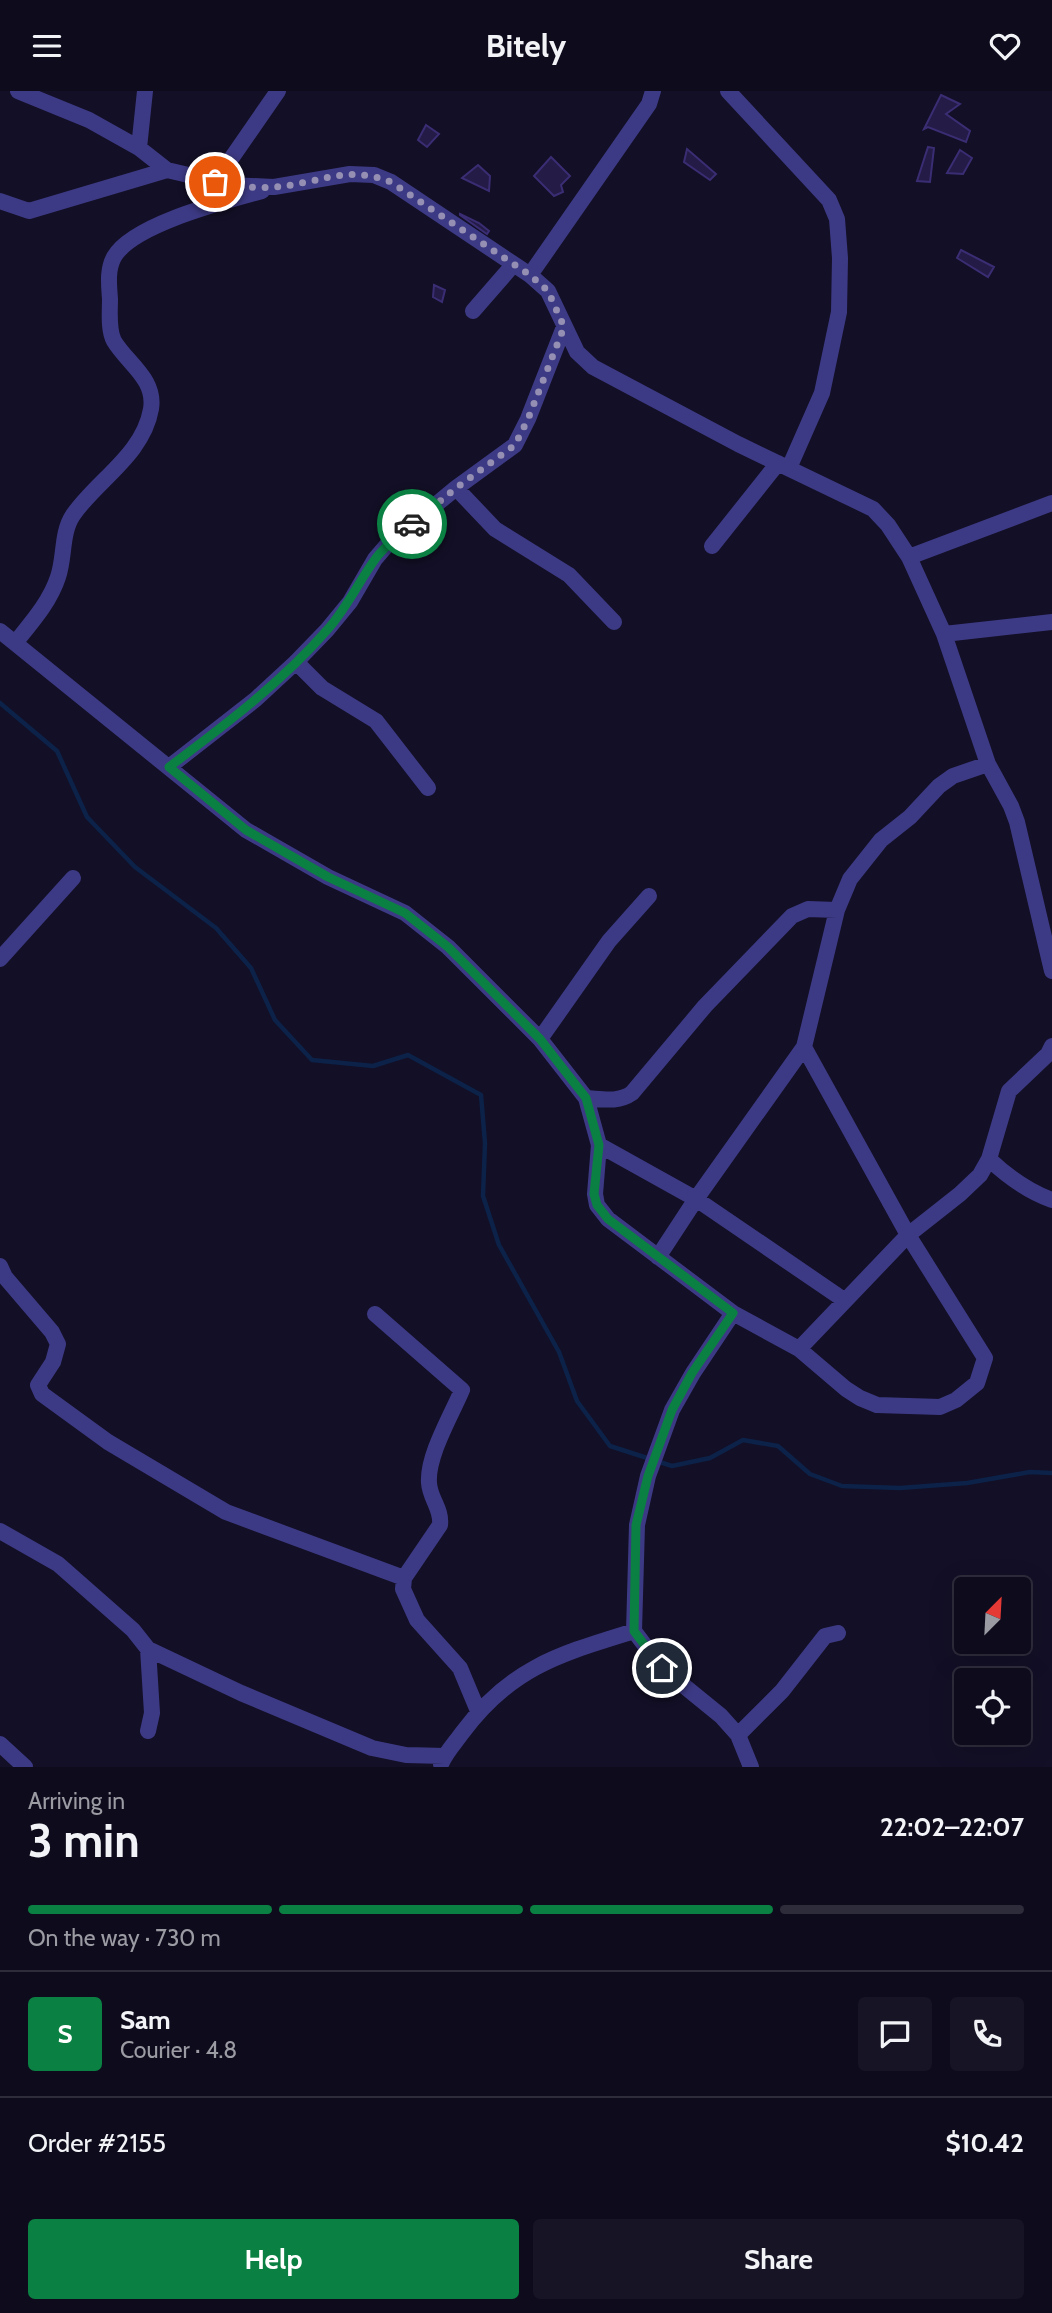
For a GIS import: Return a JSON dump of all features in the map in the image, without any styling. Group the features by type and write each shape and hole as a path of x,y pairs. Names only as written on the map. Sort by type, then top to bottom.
{"street":[{"path":"18,91 83,117 139,148 167,170 215,182 274,187"},
{"path":"139,148 145,91"},
{"path":"215,182 278,91"},
{"path":"530,275 649,104 653,91"},
{"path":"712,546 783,465 822,393 839,312 840,258 837,219 829,200 728,91"},
{"path":"0,201 29,211 167,170"},
{"path":"15,643 53,590 59,576 70,520 130,451 142,433 151,410 148,386 143,375 118,346 112,334 109,271 114,257 125,244 155,226 223,201 274,187 350,174 374,174 391,182 530,275 548,291 577,352 593,367 738,444 873,509 888,525 909,557 944,634 988,764 1017,822 1052,971"},
{"path":"473,311 513,265"},
{"path":"169,767 256,699 296,662 350,602 375,559 387,545 519,440 564,327"},
{"path":"456,488 495,529 569,575 614,622"},
{"path":"909,557 1052,503"},
{"path":"944,634 1052,622"},
{"path":"0,631 246,830 328,877 405,913 448,947 540,1039 586,1098 599,1145 594,1194 597,1205 608,1219 733,1313 799,1349 860,1398 877,1405 940,1407 956,1400 977,1383 985,1359 908,1235 804,1047"},
{"path":"296,662 322,688 376,721 428,788"},
{"path":"658,1257 804,1047 837,910 850,879 881,840 910,817 939,786 953,776 988,764"},
{"path":"0,958 73,879"},
{"path":"540,1039 609,941 649,896"},
{"path":"586,1098 616,1100 632,1093 705,1006 792,916 807,909 837,910"},
{"path":"799,1349 908,1235 980,1175 989,1159 1009,1091 1048,1054 1052,1046"},
{"path":"599,1145 696,1199 844,1300"},
{"path":"989,1159 1009,1177 1036,1194 1052,1200"},
{"path":"0,1266 5,1277 52,1332 58,1344 53,1362 38,1385 42,1394 108,1442 226,1511 404,1579"},
{"path":"733,1313 692,1373 672,1410 648,1476 636,1525 634,1631 662,1668 721,1716 738,1735 751,1767"},
{"path":"376,1314 462,1390 430,1466 429,1492 437,1505 440,1525 404,1579 402,1589 417,1620 460,1668 478,1711"},
{"path":"0,1531 58,1564 133,1629 148,1649 241,1693 372,1748 442,1762 478,1711 532,1668 561,1653 634,1631"},
{"path":"738,1735 782,1691 825,1636 838,1633"},
{"path":"148,1649 152,1713 148,1731"},
{"path":"0,1744 25,1767"}],"building":[{"path":"941,95 960,104 946,114 970,131 966,142 928,127 924,129"},
{"path":"426,125 439,134 427,147 418,140"},
{"path":"928,147 934,148 930,182 917,181"},
{"path":"687,149 716,174 710,180 684,162"},
{"path":"960,150 972,158 963,174 947,173"},
{"path":"551,157 570,176 561,185 563,192 554,196 534,176"},
{"path":"478,165 490,176 489,191 462,178"},
{"path":"460,214 479,223 489,231 487,234"},
{"path":"961,250 994,267 988,277 957,258"},
{"path":"434,285 445,290 442,302 433,297"}],"waterway":[{"path":"0,703 57,751 87,817 135,867 216,928 251,968 275,1020 312,1060 373,1066 408,1055 481,1095 485,1143 483,1196 499,1245 559,1352 577,1401 610,1446 672,1466 710,1458 743,1440 778,1446 810,1474 842,1486 900,1488 967,1483 1030,1472 1052,1473"}],"way so far":[{"path":"215,182 274,187 350,174 374,174 391,182 530,275 548,291 564,327 519,440 412,524"}],"route":[{"path":"412,524 375,559 350,602 296,662 256,699 169,767 246,830 328,877 405,913 448,947 468,970 540,1039 586,1098 599,1145 594,1194 597,1205 608,1219 733,1313 692,1373 672,1410 648,1476 636,1525 634,1631 662,1668"}]}
